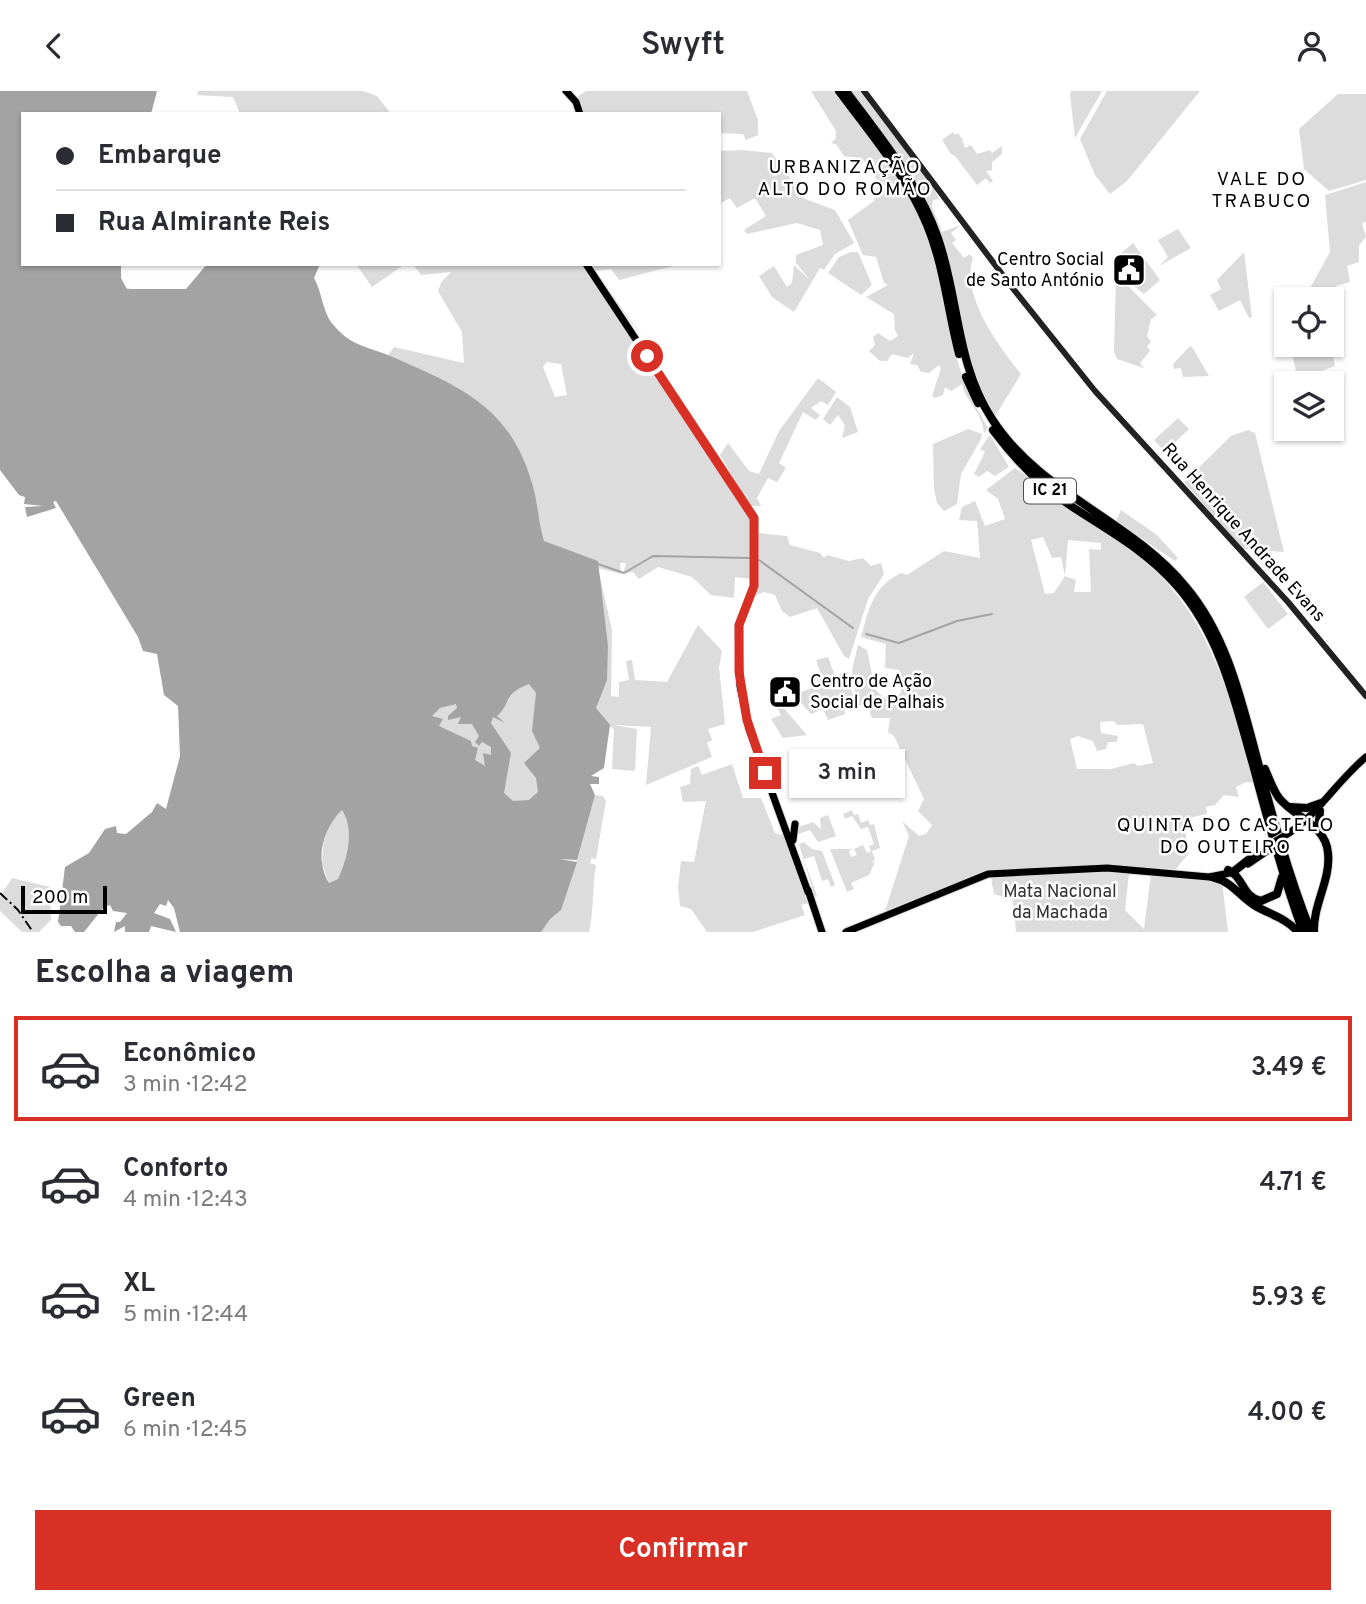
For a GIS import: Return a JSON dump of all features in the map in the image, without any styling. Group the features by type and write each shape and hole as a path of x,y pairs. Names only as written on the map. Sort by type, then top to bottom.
{"highway":[{"name":"IC 21","path":"839,91 907,186 927,225 939,261 964,371 990,426 1032,476 1068,504 1131,543 1162,570 1201,618 1213,640 1232,693 1301,932"},
{"name":"IC 21","path":"846,91 911,180 931,219 945,261 971,378 992,419 1019,455 1039,473 1058,489 1130,536 1186,586 1221,644 1248,723 1289,867 1313,932"},
{"path":"1248,723 1268,776 1286,805 1318,831 1327,848 1328,867 1313,919 1313,932"},
{"path":"1286,805 1307,809 1320,807 1318,831"},
{"path":"1241,888 1243,873 1251,860"},
{"path":"1251,860 1230,871 1249,902 1287,921 1301,932"},
{"path":"1212,877 1241,888 1254,899 1271,899 1281,888 1281,867"}],"main road":[{"path":"566,91 576,102 579,112"},
{"name":"Rua Henrique Andrade Evans","path":"864,91 1095,391 1288,601 1366,696"},
{"path":"587,266 752,512 755,526 754,586 739,625 739,672 747,720 823,931"},
{"path":"1251,860 1307,822 1345,774 1366,757"},
{"path":"765,773 793,840 808,893"},
{"path":"784,816 794,823 793,840"},
{"path":"846,932 967,881 998,874 1107,868 1203,874 1230,871"},
{"path":"1150,871 1212,877 1230,871"}],"green space":[{"path":"198,91 363,91 377,96 389,112 239,112 233,97 197,95"},
{"path":"586,91 747,91 758,120 758,135 746,140 743,134 721,133 721,112 582,112 577,97"},
{"path":"811,91 836,91 892,169 915,209 937,266 959,366 988,428 984,433 981,420 962,384 951,391 945,387 943,395 935,398 932,396 941,368 939,365 929,373 921,372 917,365 910,364 914,353 908,358 892,354 887,361 880,361 869,351 875,345 873,337 878,333 890,341 898,336 894,314 866,297 888,285 884,283 876,257 863,255 848,220 874,201 878,181 863,159 844,156 836,144 831,143 836,138 836,131"},
{"path":"849,91 860,91 934,188 939,199 933,200 932,207 942,232 961,225 951,233 956,240 952,243 964,258 970,254 973,258 970,273 977,305 993,336 1021,374 994,418 968,361 946,255"},
{"path":"1071,91 1102,91 1075,138 1070,95"},
{"path":"1107,91 1200,91 1127,181 1110,194 1095,175 1080,139"},
{"path":"1338,94 1366,94 1366,180 1329,191 1304,169 1299,129"},
{"path":"953,132 955,135 958,133 963,140 960,143 963,141 965,148 971,145 977,154 990,150 992,153 1002,146 1002,154 992,162 992,170 986,171 993,181 990,183 986,178 977,185 951,154 942,140"},
{"path":"721,151 772,153 805,199 835,210 854,243 835,254 824,270 820,268 794,312 772,297 759,276 774,266 787,287 792,283 794,265 810,280 796,263 796,255 823,245 820,230 797,223 747,234 744,230 766,216 755,198 737,208 730,198 721,203"},
{"path":"1366,182 1366,222 1362,223 1366,237 1359,245 1359,262 1347,266 1350,282 1336,287 1311,287 1330,252 1325,195"},
{"path":"1178,229 1191,248 1159,266 1168,257 1158,240"},
{"path":"1133,243 1160,280 1144,294 1130,283 1141,274 1126,253 1119,255"},
{"path":"858,252 872,285 861,295 828,273 839,257"},
{"path":"1244,252 1252,317 1249,318 1240,300 1219,311 1210,295 1221,289 1217,280"},
{"path":"208,266 266,266 268,268 262,272 264,279 263,273 270,270 268,266 317,266 313,278 330,324 360,349 387,356 394,347 464,363 462,332 438,291 442,281 451,272 421,275 416,266 584,266 747,509 752,528 751,579 735,577 734,598 711,595 692,577 658,567 639,579 633,572 623,574 626,563 620,563 621,574 598,568 612,630 611,696 619,697 619,682 629,680 626,661 632,660 635,680 667,682 698,625 722,651 719,667 725,724 708,729 712,740 707,743 712,757 646,785 651,727 614,725 637,729 635,771 612,769 614,729 609,726 603,765 587,774 583,782 577,858 595,795 603,796 606,801 596,859 592,858 590,863 596,865 589,932 342,932 346,905 356,890 364,894 370,877 372,858 379,852 381,815 386,816 382,793 395,683 413,671 436,665 489,661 525,647 549,656 560,670 566,688 568,707 565,723 571,755 557,793 555,834 574,756 569,735 572,723 566,678 561,665 543,648 529,644 510,644 500,654 511,633 542,621 549,612 549,592 532,574 531,566 549,552 548,544 545,542 545,552 531,559 529,569 530,575 543,590 545,611 534,619 510,626 496,652 489,659 449,650 393,652 389,619 378,582 388,581 373,570 369,548 347,524 318,479 286,443 322,391 339,375 321,387 284,442 225,400 245,390 255,380 252,363 263,355 251,361 242,357 240,348 254,328 247,318 251,314 248,302 265,288 265,280 264,287 247,299 248,312 244,319 252,326 242,339 238,351 238,356 251,365 253,379 228,395 198,383 92,324 124,287 154,291 190,288","holes":["387,356 371,371 362,376","547,362 561,364 567,395 555,397 543,367","556,841 546,858 559,859 561,856 577,859 576,864 546,860 530,883 531,888 526,885"]},
{"path":"357,266 402,266 372,287"},
{"path":"590,266 673,266 619,280 611,269 595,271 639,332 653,335 638,332"},
{"path":"1116,274 1157,315 1151,319 1147,336 1151,342 1147,346 1150,351 1140,363 1144,368 1117,359 1114,352"},
{"path":"1190,346 1209,376 1183,377 1181,368 1174,369 1173,364"},
{"path":"1293,357 1333,357 1335,366 1322,371 1296,371"},
{"path":"818,378 836,392 828,405 821,401 811,408 820,415 816,420 803,412 779,463 786,468 777,482 768,478 757,498 761,506 750,506 720,455 728,443 749,471 759,474 779,431"},
{"path":"837,397 850,407 858,432 842,438 845,425 838,415 830,425 823,419"},
{"path":"1178,418 1189,429 1165,452 1154,440"},
{"path":"968,429 982,434 981,439 961,474 957,504 944,511 937,503 934,489 933,444"},
{"path":"1248,430 1255,433 1284,552 1242,549 1184,482 1231,436"},
{"path":"990,435 1009,467 995,476 987,471 979,477 974,474 985,452 980,449"},
{"path":"1015,468 1122,540 1120,543 1149,565 1174,591 1194,619 1224,682 1255,783 1246,782 1236,787 1239,797 1224,795 1215,805 1206,807 1207,814 1183,819 1189,853 1176,869 1068,866 981,874 885,911 909,836 902,821 919,836 926,834 932,825 918,811 924,799 894,736 888,732 890,718 872,718 867,705 857,705 852,671 858,645 867,650 875,689 888,702 901,693 899,670 885,668 886,644 861,637 870,608 884,585 901,573 907,575 944,551 980,558 977,521 959,520 962,507 975,501 985,526 1005,519 998,499 986,490","holes":["1043,537 1052,558 1061,557 1065,576 1054,593 1045,594 1031,540","1068,540 1101,543 1101,550 1089,549 1091,592 1074,592 1076,580 1065,576","1114,721 1117,725 1143,724 1153,763 1138,766 1134,763 1111,769 1077,769 1070,739 1078,736 1093,741 1097,751 1106,749 1108,742 1117,742 1118,736 1101,733 1100,722"]},
{"path":"1121,510 1157,535 1178,558 1175,561 1116,521"},
{"path":"758,533 787,536 790,545 820,553 824,558 827,555 849,561 863,558 871,566 881,563 884,574 868,599 849,659 844,656 817,608 790,617 782,611 775,595 764,592 754,596"},
{"path":"1263,582 1288,614 1268,629 1244,597"},
{"path":"828,657 835,676 847,672 854,700 844,702 845,714 828,720 823,709 811,714 794,695 824,683 816,660"},
{"path":"782,706 807,735 783,738 771,719 781,715 777,708"},
{"path":"732,764 743,798 761,798 775,833 784,836 809,903 801,905 805,915 753,932 707,932 691,909 680,906 678,887 681,861 694,862 706,801 683,802 680,787 690,784 691,769 698,766 702,775"},
{"path":"342,810 348,826 347,853 338,879 329,883 322,864 324,831"},
{"path":"852,810 854,815 858,814 861,823 868,820 870,825 874,824 880,848 872,851 875,860 870,863 875,862 869,875 851,883 854,889 847,892 830,849 853,849 849,851 851,857 857,855 854,849 863,845 867,853 871,851 869,846 874,844 868,827 861,829 852,816 845,819 843,814"},
{"path":"828,815 836,836 818,842 810,830 798,834 796,828 813,822 821,829 820,818"},
{"path":"804,842 812,849 822,851 835,885 831,887 828,879 822,881 814,856 804,859 817,896 815,897 799,844"},
{"name":"Mata Nacional da Machada","path":"1092,871 1129,873 1125,910 1144,929 1151,874 1222,881 1228,932 1016,932 1013,900 994,894 991,878"},
{"path":"12,878 50,887 51,920 39,932 22,932 0,911 0,897"}],"shaded area":[{"path":"0,91 157,91 152,112 21,112 21,266 121,266 121,278 127,289 186,289 205,266 319,266 314,278 328,317 338,331 353,342 386,354 462,390 480,403 511,435 523,457 534,490 544,541 598,561 608,646 607,680 596,708 610,725 604,768 591,776 599,777 599,784 590,784 595,795 577,860 560,859 577,862 561,910 541,932 180,932 174,908 168,900 166,906 160,904 154,913 170,919 176,932 151,926 149,932 125,932 125,926 114,932 116,922 120,922 127,913 113,911 110,905 104,907 84,932 75,932 71,926 61,926 58,922 65,867 89,853 105,829 116,826 117,833 126,834 152,812 157,803 166,809 180,756 178,706 164,695 157,654 143,651 138,637 56,501 53,502 56,508 27,517 25,507 43,506 24,504 25,497 19,495 0,470","holes":["529,684 536,693 532,731 540,748 524,763 536,778 538,792 529,800 513,801 504,793 511,753 491,723 493,717 505,723 497,716 514,692","456,704 457,708 448,716 448,720 461,717 458,724 472,724 479,736 475,742 479,746 482,742 491,747 491,755 483,753 485,766 475,760 478,748 472,746 471,741 439,726 443,719 432,716 440,708","342,810 348,826 348,845 338,879 329,883 322,864 323,844 330,826"]}],"waterway":[{"path":"598,564 624,573 653,556 750,558"},
{"path":"759,560 853,628"},
{"path":"866,634 899,643 957,621 992,614"}],"railway":[{"path":"0,893 18,910 33,932"}],"place":[{"name":"Centro Social de Santo António","path":"1129,270"},
{"name":"Centro de Ação Social de Palhais","path":"785,692"}],"district":[{"name":"URBANIZAÇÃO ALTO DO ROMÃO","path":"845,179"},
{"name":"VALE DO TRABUCO","path":"1262,191"},
{"name":"QUINTA DO CASTELO DO OUTEIRO","path":"1226,837"}],"route":[{"path":"647,356 747,503 754,518 754,586 740,619 739,672 751,736 765,773"}]}
